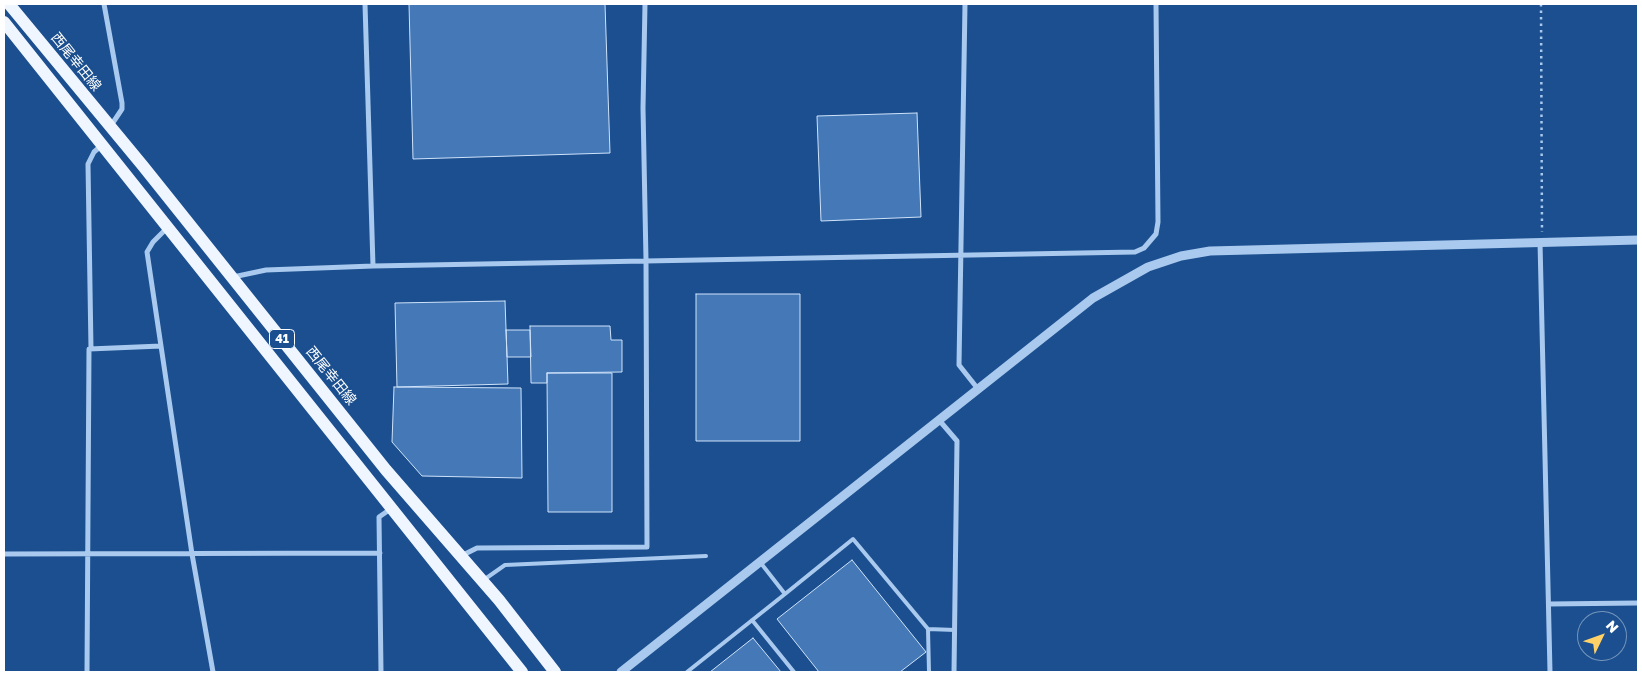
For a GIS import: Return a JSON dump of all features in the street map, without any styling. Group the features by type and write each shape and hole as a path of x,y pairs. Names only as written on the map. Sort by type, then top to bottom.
{"main road":[{"name":"西尾幸田線","path":"9,4 110,128 144,166 386,470 499,600 555,672"},
{"name":"41","path":"4,24 102,144 522,672"}],"street":[{"path":"104,4 122,103 117,120 110,128"},
{"path":"365,4 373,266"},
{"path":"460,556 477,548 647,547 646,260 642,108 645,4"},
{"path":"965,4 959,365 978,389"},
{"path":"232,277 266,270 373,266 1135,252 1144,248 1156,234 1158,212 1156,4"},
{"path":"87,672 87,358 90,349 88,164 94,152 102,144"},
{"path":"168,227 153,242 147,252 192,554 213,672"},
{"path":"622,672 1093,298 1148,266 1210,250 1638,240"},
{"path":"1540,242 1550,672"},
{"path":"90,349 161,346"},
{"path":"939,420 957,441 954,672"},
{"path":"381,672 379,518 392,508"},
{"path":"4,554 380,553"},
{"path":"1549,604 1638,603"}],"lane":[{"path":"687,672 853,539 928,629 928,672"},
{"path":"482,582 505,565 706,556"},
{"path":"760,562 785,594"},
{"path":"752,620 794,672"},
{"path":"928,629 955,630"}],"path":[{"path":"1540,242 1543,228 1541,4"}],"building":[{"path":"409,4 605,4 610,153 413,159"},
{"path":"917,113 921,217 821,221 817,116"},
{"path":"696,294 800,294 800,441 696,441"},
{"path":"505,301 508,384 397,387 395,303"},
{"path":"530,326 610,326 611,340 622,340 622,372 547,373 547,383 531,383"},
{"path":"506,330 530,330 531,357 507,357"},
{"path":"547,373 612,373 612,512 548,512"},
{"path":"394,387 521,388 522,478 422,476 392,442"},
{"path":"852,560 926,652 900,672 819,672 777,619"},
{"path":"753,638 781,672 710,672"}]}
